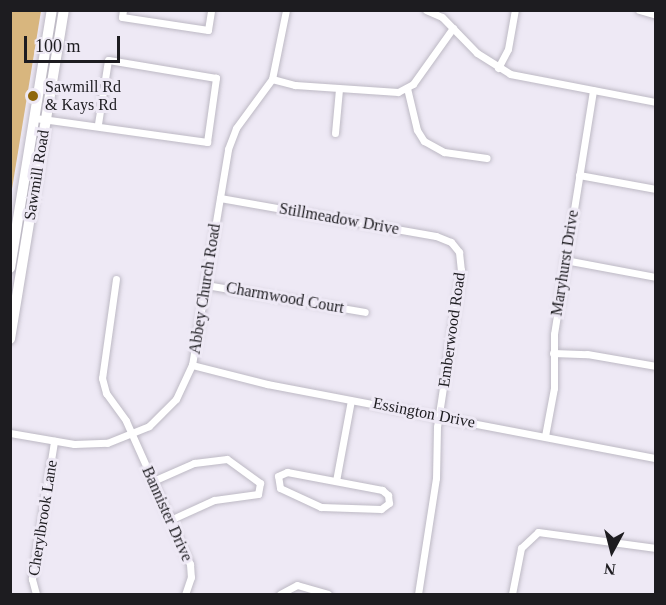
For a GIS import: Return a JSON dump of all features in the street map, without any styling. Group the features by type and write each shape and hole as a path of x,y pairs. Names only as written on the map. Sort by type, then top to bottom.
{"main road":[{"name":"Sawmill Road","path":"10,339 40,119 52,10"},
{"name":"Sawmill Road","path":"10,268 64,10"}],"street":[{"path":"123,10 122,17 208,30 211,10"},
{"name":"Abbey Church Road","path":"10,433 90,445 132,434 149,426 170,406 192,365 232,135 272,79 286,10"},
{"path":"426,10 453,28 498,68 525,79 656,102"},
{"path":"498,68 508,49 515,10"},
{"path":"639,10 656,15"},
{"path":"272,79 339,89 394,93 407,88 453,28"},
{"path":"40,119 98,124 207,142 216,78 108,60 98,124"},
{"path":"407,88 417,130 430,146 487,158"},
{"path":"335,133 339,89"},
{"name":"Maryhurst Drive","path":"545,436 554,388 553,352 565,260 592,90"},
{"path":"579,175 656,189"},
{"name":"Stillmeadow Drive","path":"220,198 436,236 455,246"},
{"name":"Emberwood Road","path":"418,594 436,478 439,416 461,270 455,246"},
{"path":"565,260 656,277"},
{"name":"Bannister Drive","path":"116,279 101,374 106,393 132,434 191,568 185,594"},
{"name":"Charmwood Court","path":"206,285 365,312"},
{"path":"553,352 587,354 656,366"},
{"name":"Essington Drive","path":"192,365 351,400 656,458"},
{"path":"336,481 351,400"},
{"name":"Cherylbrook Lane","path":"36,594 32,579 54,441"},
{"path":"153,481 194,463 227,459 251,474 261,486 254,495 214,500 170,520"},
{"path":"287,472 336,481 382,490 388,495 389,503 381,509 330,508 281,490 277,481 287,472"},
{"path":"512,594 519,553 532,534 557,531 656,548"},
{"path":"280,594 297,585 328,594"}],"shaded area":[{"path":"10,11 41,11 11,195"}],"place":[{"name":"Sawmill Rd & Kays Rd","path":"33,96"}]}
